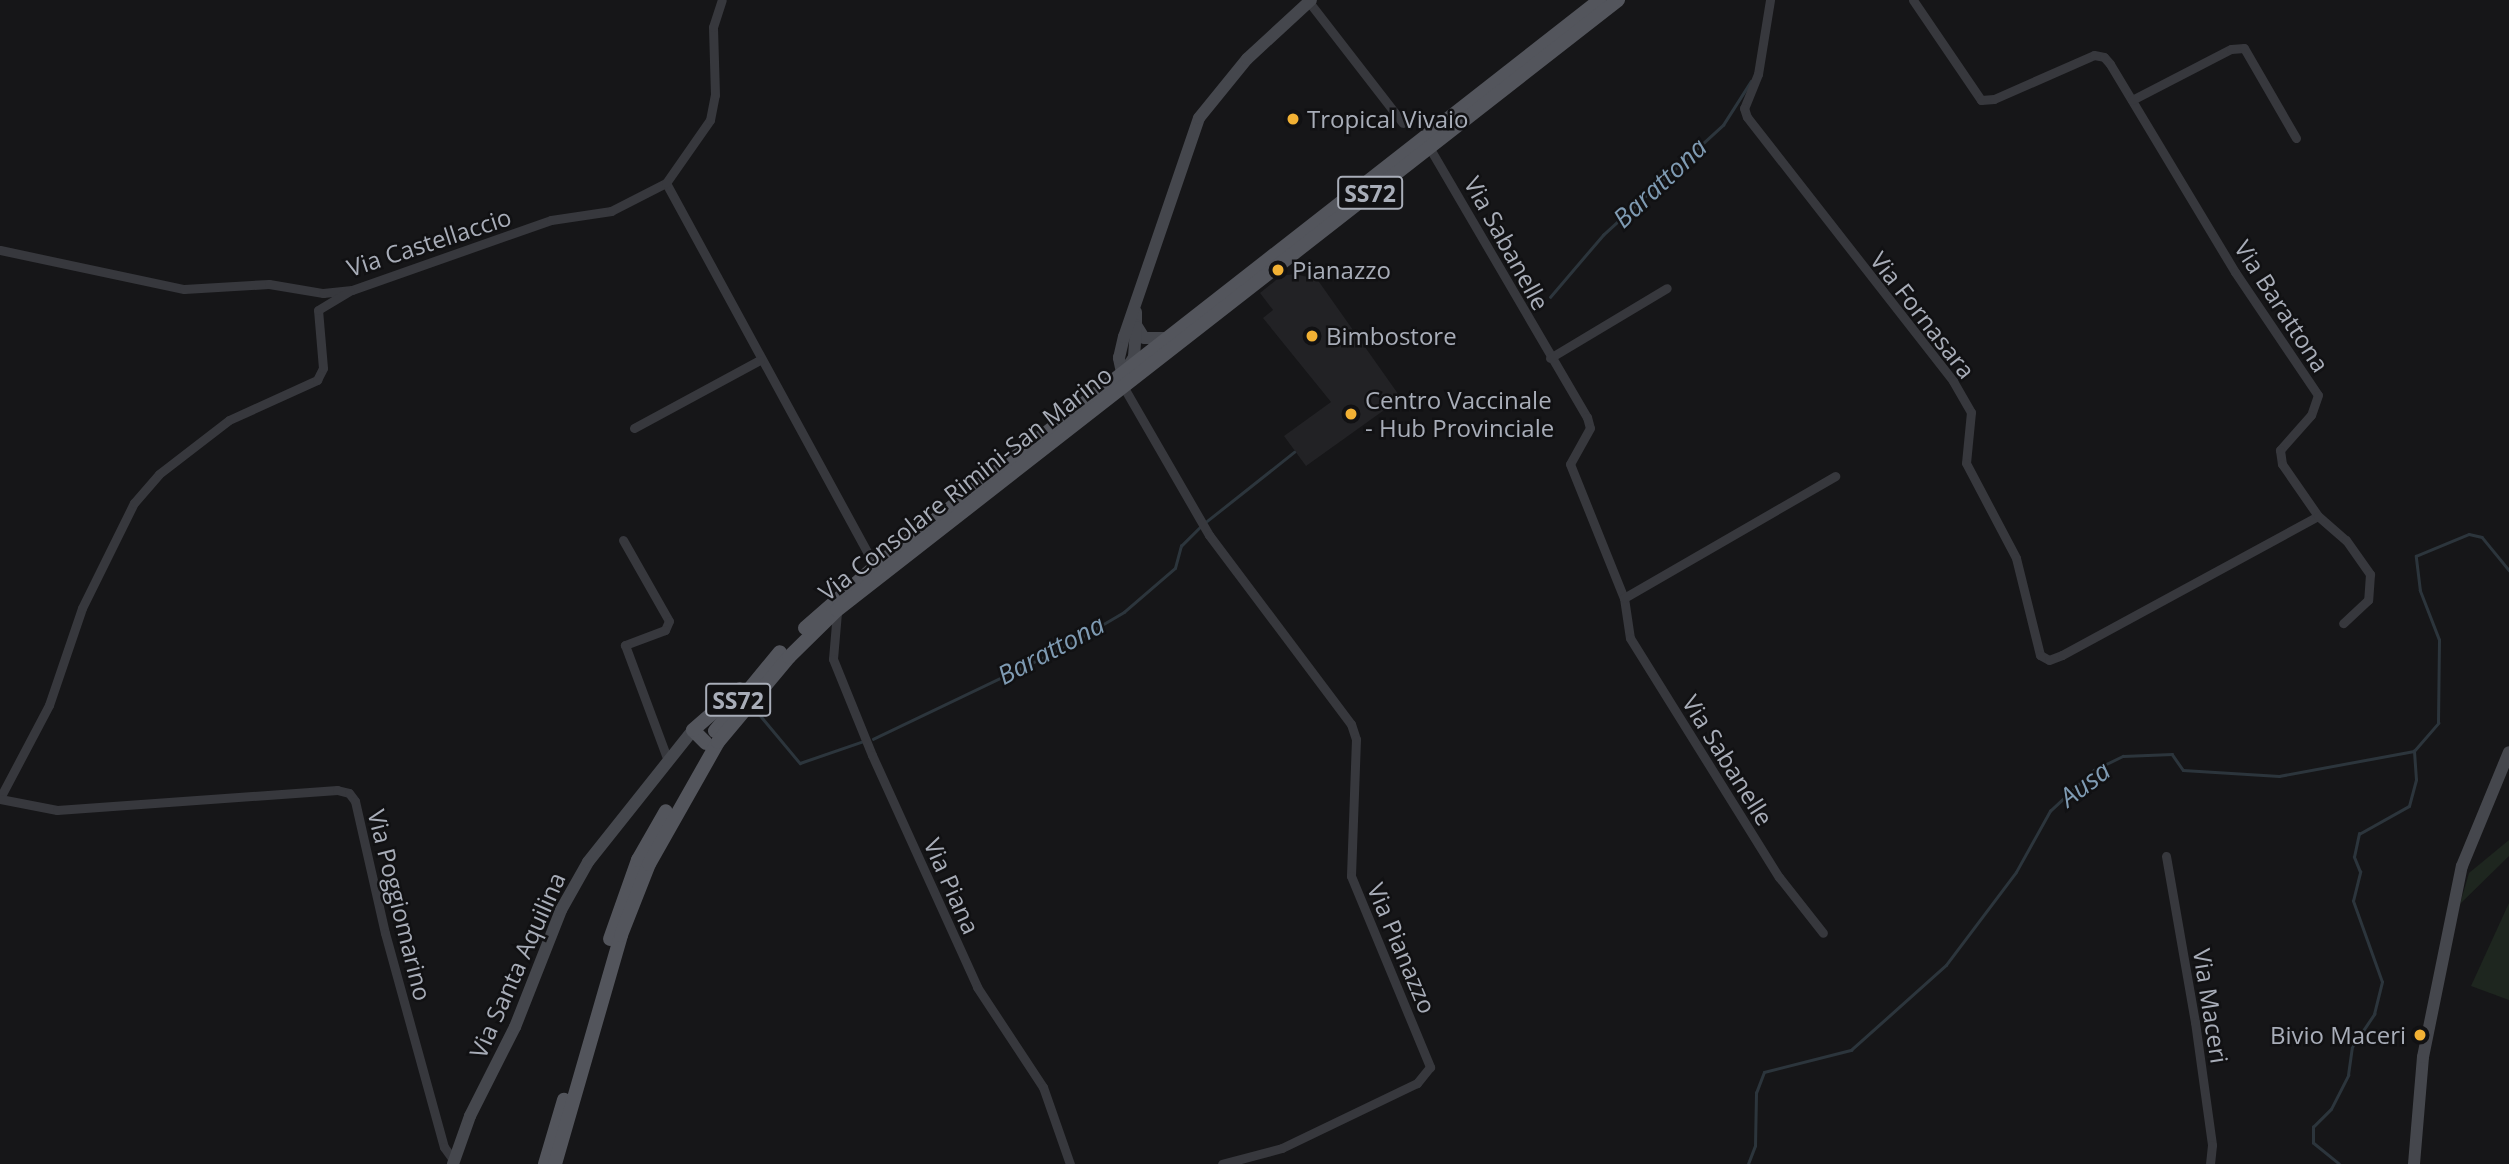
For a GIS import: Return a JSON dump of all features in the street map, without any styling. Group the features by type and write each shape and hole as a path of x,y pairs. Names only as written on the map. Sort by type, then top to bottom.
{"main road":[{"name":"Via Consolare Rimini-San Marino","path":"555,1164 621,934 649,864 718,742 761,687 838,610 1124,379 1170,337 1600,0"},
{"name":"Via Consolare Rimini-San Marino","path":"700,736 831,602 1618,0"},
{"name":"SS72","path":"545,1164 613,930 638,860 700,736"}],"street":[{"name":"Via Castellaccio","path":"0,250 184,289 240,284 323,293 352,290 551,220 611,211 666,183 710,120 715,95 713,27 722,0"},
{"name":"Via Fornasara","path":"1770,0 1758,74 1744,108 1746,117 1953,381 1971,412 1966,463 2016,558 2040,655 2049,660 2062,655 2318,516"},
{"name":"Via Barattona","path":"1913,0 1981,100 1994,99 2094,55 2104,57 2235,272 2318,395 2311,415 2280,450 2281,464 2318,516 2346,540 2370,574 2368,600 2343,623"},
{"path":"1124,379 1119,358 1199,118 1247,59 1310,1 1403,124"},
{"path":"2132,100 2231,49 2244,48 2296,138"},
{"name":"Via Sabanelle","path":"1429,147 1550,358 1587,417 1590,428 1570,464 1624,598 1630,638 1779,877 1823,933"},
{"name":"Via Consolare Rimini-San Marino","path":"666,183 875,567"},
{"path":"1550,358 1667,288"},
{"name":"Via Poggiomarino","path":"352,290 318,310 323,368 317,380 229,420 159,474 134,503 82,608 44,714 0,799 58,810 337,790 349,793 355,801 385,933 444,1147 453,1163"},
{"path":"1124,379 1134,357 1136,304"},
{"path":"1136,325 1153,341 1170,337"},
{"path":"634,428 760,360"},
{"name":"Via Pianazzo","path":"1124,379 1193,512 1351,724 1356,739 1351,876 1430,1067 1416,1083 1282,1148 1222,1164"},
{"path":"1624,598 1835,477"},
{"path":"623,540 669,625 630,641 625,652 667,758"},
{"name":"Via Piana","path":"838,610 833,659 872,755 977,987 1043,1087 1070,1164"},
{"name":"Via Santa Aquilina","path":"453,1163 515,1027 561,910 588,862 667,758 700,736"},
{"path":"2414,1164 2423,1057 2462,866 2509,752"},
{"name":"Via Maceri","path":"2166,856 2195,1021 2212,1145 2210,1164"}],"shaded area":[{"path":"1294,274 1317,279 1401,398 1306,466 1284,436 1331,402 1263,318 1273,310 1260,293 1281,276"},
{"path":"2509,840 2509,856 2460,904 2469,873"},
{"path":"2509,903 2509,1000 2471,986"}],"waterway":[{"name":"Barattona","path":"1550,297 1603,235 1723,125 1751,81"},
{"name":"Barattona","path":"1207,521 1294,452"},
{"name":"Barattona","path":"873,739 1061,649 1124,612 1175,568 1181,546 1200,527"},
{"name":"Ausa","path":"1748,1164 1755,1146 1756,1093 1764,1072 1851,1050 1946,965 2016,872 2050,811 2094,770 2123,756 2172,754 2183,770 2279,776 2414,751 2438,723 2439,640 2420,591 2416,556 2469,534 2482,537 2509,570"},
{"name":"Barattona","path":"759,714 800,763 864,741"},
{"path":"2339,1164 2313,1143 2313,1127 2331,1109 2348,1075 2352,1047 2374,1014 2382,982 2353,901 2360,872 2354,857 2359,834 2409,806 2416,780 2414,751"}],"place":[{"name":"Tropical Vivaio","path":"1293,119"},
{"name":"Pianazzo","path":"1278,270"},
{"name":"Bimbostore","path":"1312,336"},
{"name":"Centro Vaccinale - Hub Provinciale","path":"1351,414"},
{"name":"Bivio Maceri","path":"2420,1035"}]}
